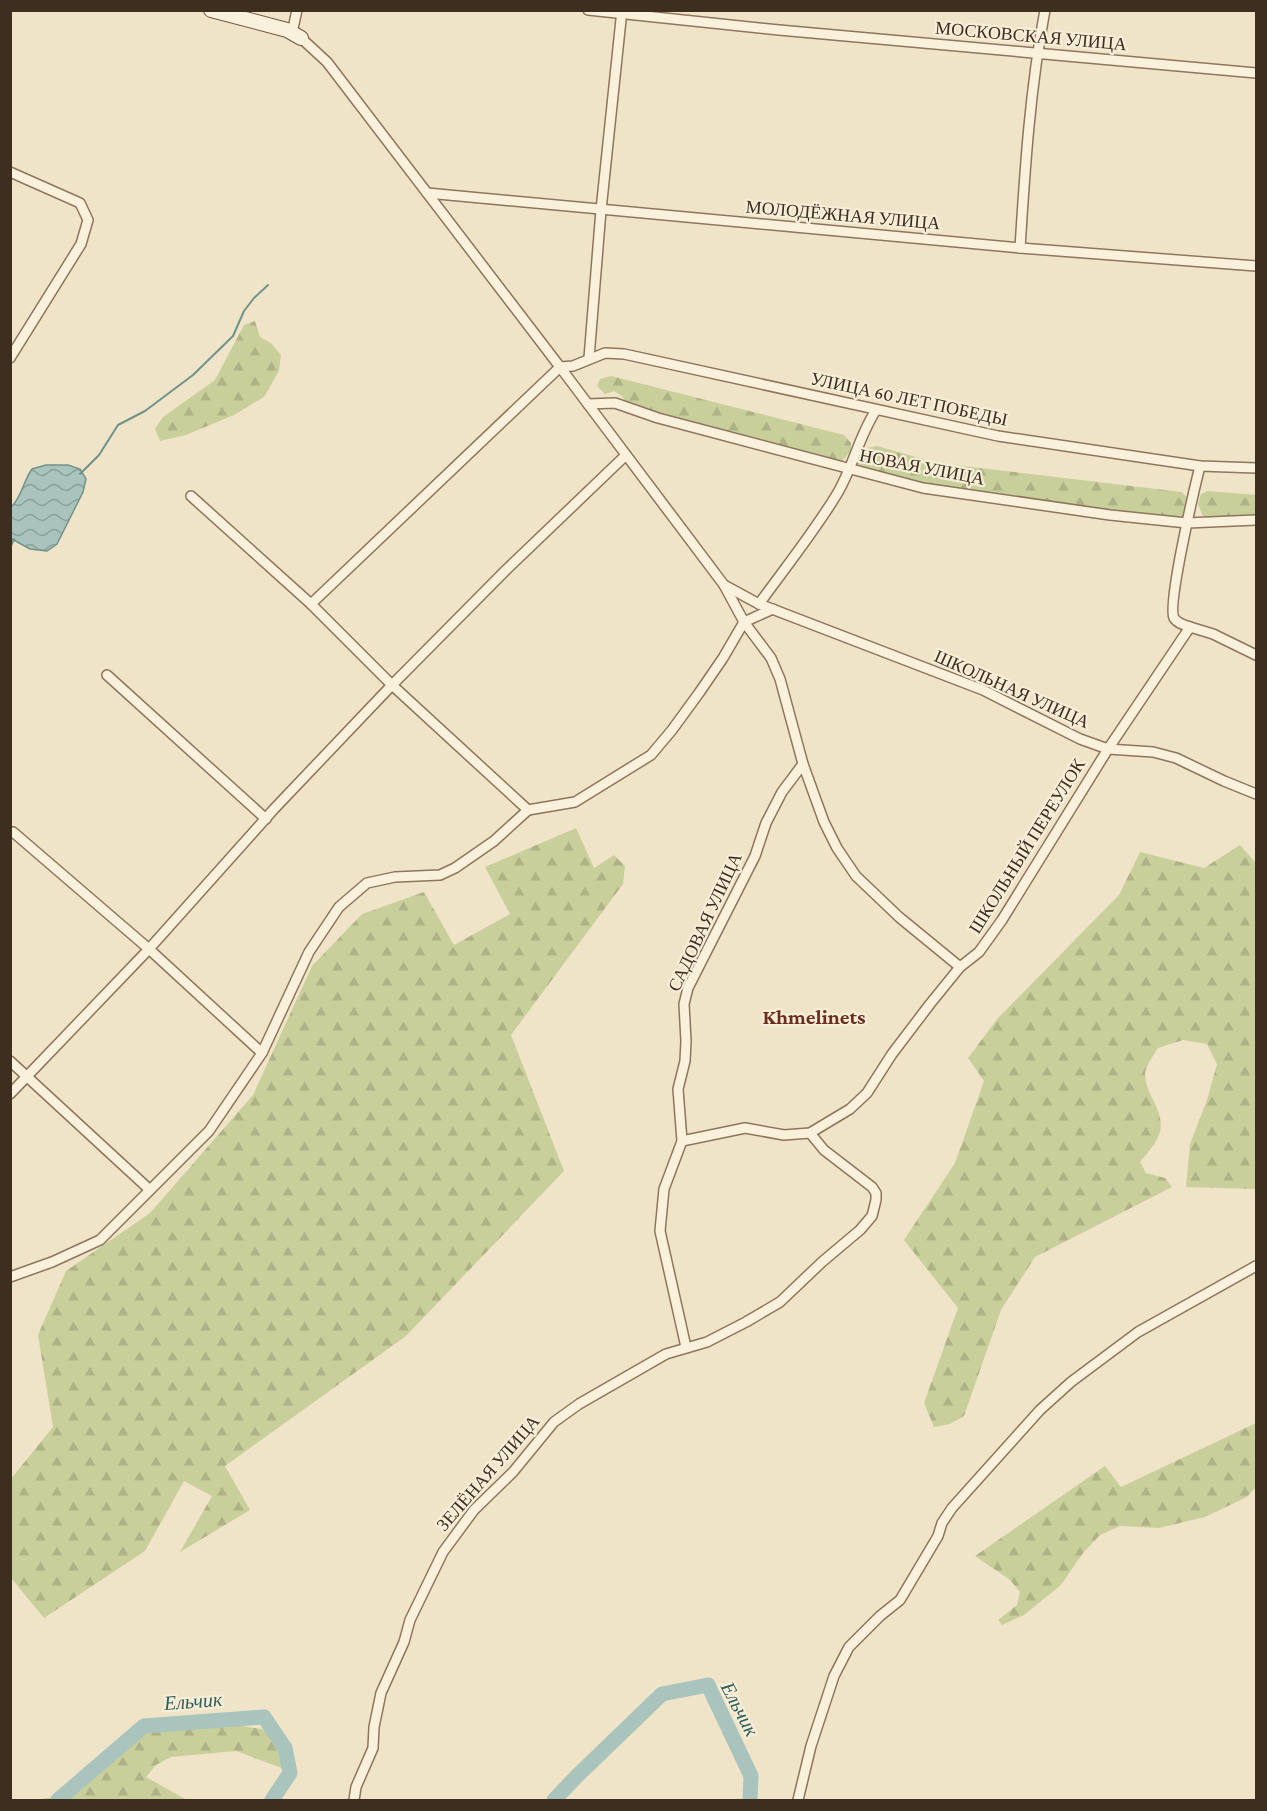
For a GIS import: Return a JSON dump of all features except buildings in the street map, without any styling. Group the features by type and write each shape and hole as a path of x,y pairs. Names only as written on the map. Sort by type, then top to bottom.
{"street":[{"path":"211,10 296,35 327,62 724,585 744,621 771,658 780,679 803,764 824,822 837,848 856,876 899,917 960,967"},
{"path":"296,35 297,10"},
{"name":"МОСКОВСКАЯ УЛИЦА","path":"588,10 1257,73"},
{"path":"1020,248 1025,155 1044,10"},
{"path":"589,358 601,210 622,12"},
{"path":"10,172 80,203 88,220 81,244 10,358"},
{"name":"МОЛОДЁЖНАЯ УЛИЦА","path":"427,193 1020,248 1257,266"},
{"name":"УЛИЦА 60 ЛЕТ ПОБЕДЫ","path":"560,367 573,366 605,352 624,354 998,436 1200,466 1257,468"},
{"path":"311,604 560,367"},
{"name":"НОВАЯ УЛИЦА","path":"588,404 615,403 657,418 923,488 1110,515 1187,522 1257,520"},
{"path":"759,604 837,494 849,470 867,422 876,410"},
{"path":"10,1094 149,949 266,819 392,686 506,570 626,455"},
{"path":"1200,466 1187,522 1172,613 1178,622 1213,634 1257,655"},
{"path":"191,496 311,604 392,686 528,810"},
{"name":"ШКОЛЬНАЯ УЛИЦА","path":"724,585 759,604 983,690 1080,739 1108,749 1153,752 1176,758 1224,782 1257,794"},
{"path":"10,1276 52,1262 100,1240 209,1131 262,1053 309,952 339,907 367,883 395,877 440,875 455,868 494,841 528,810 575,802 651,755 699,693 723,658 744,621 773,609"},
{"name":"ШКОЛЬНЫЙ ПЕРЕУЛОК","path":"682,1141 745,1128 784,1135 810,1133 850,1109 867,1093 892,1054 960,967 979,952 1002,920 1108,749 1190,627"},
{"path":"107,675 266,819"},
{"name":"САДОВАЯ УЛИЦА","path":"682,1141 678,1089 685,1061 684,1004 688,988 755,856 766,823 782,792 803,764"},
{"path":"13,832 149,949 262,1053"},
{"path":"10,1061 150,1190"},
{"name":"ЗЕЛЁНАЯ УЛИЦА","path":"354,1800 356,1787 373,1748 374,1727 381,1693 404,1642 410,1620 443,1552 474,1510 513,1473 554,1422 606,1388 666,1354 707,1342 780,1302 860,1230 872,1216 876,1193 872,1187 824,1150 810,1133"},
{"path":"682,1141 664,1189 660,1231 686,1347"},
{"path":"798,1800 811,1746 834,1676 849,1647 900,1600 952,1508 1040,1410 1071,1382 1138,1332 1257,1266"}],"green space":[{"path":"255,321 260,337 271,343 281,355 279,371 264,397 234,415 186,435 160,441 155,429 163,417 215,380 244,325"},
{"path":"611,376 844,435 851,443 851,451 840,463 628,406 622,396 614,391 605,394 597,386 600,379"},
{"path":"877,446 937,463 1182,492 1188,499 1181,520 1115,514 927,487 858,468 858,463 867,448"},
{"path":"1208,491 1256,495 1256,517 1211,519 1203,516 1198,504 1201,494"},
{"path":"576,828 594,868 614,855 625,866 623,884 511,1035 564,1171 406,1336 225,1466 250,1510 180,1552 212,1496 184,1481 145,1551 44,1618 11,1578 10,1480 53,1427 38,1335 66,1271 150,1213 253,1095 312,966 362,914 424,892 454,945 510,914 485,867"},
{"path":"1240,845 1256,863 1256,1189 1186,1187 1190,1144 1207,1100 1217,1064 1207,1044 1183,1040 1158,1048 1148,1063 1145,1073 1148,1088 1160,1116 1160,1131 1158,1138 1140,1162 1146,1173 1165,1178 1172,1187 1035,1257 1001,1310 964,1416 950,1424 934,1427 924,1403 958,1308 904,1240 955,1163 984,1081 968,1058 998,1018 1119,895 1140,852 1204,868"},
{"path":"1256,1423 1256,1487 1247,1497 1205,1517 1159,1528 1120,1526 1100,1535 1083,1553 1061,1585 1024,1615 1002,1625 998,1620 1017,1605 1020,1592 1010,1580 975,1556 1105,1466 1121,1487"},
{"path":"189,1717 273,1731 290,1771 236,1751 171,1757 156,1765 146,1777 187,1800 34,1800 55,1797 114,1744"}],"water":[{"path":"46,465 68,465 80,469 86,479 83,492 57,544 47,551 30,549 10,538 11,507 18,499 32,469"}],"waterway":[{"path":"80,474 99,455 118,425 145,411 193,375 233,336 244,311 268,285"},
{"path":"10,548 14,539"},
{"name":"Ельчик","path":"554,1800 662,1694 708,1685 751,1776 750,1800"},
{"name":"Ельчик","path":"58,1800 144,1726 264,1717 285,1748 290,1773 272,1800"}],"district":[{"name":"Khmelinets","path":"814,1017"}]}
